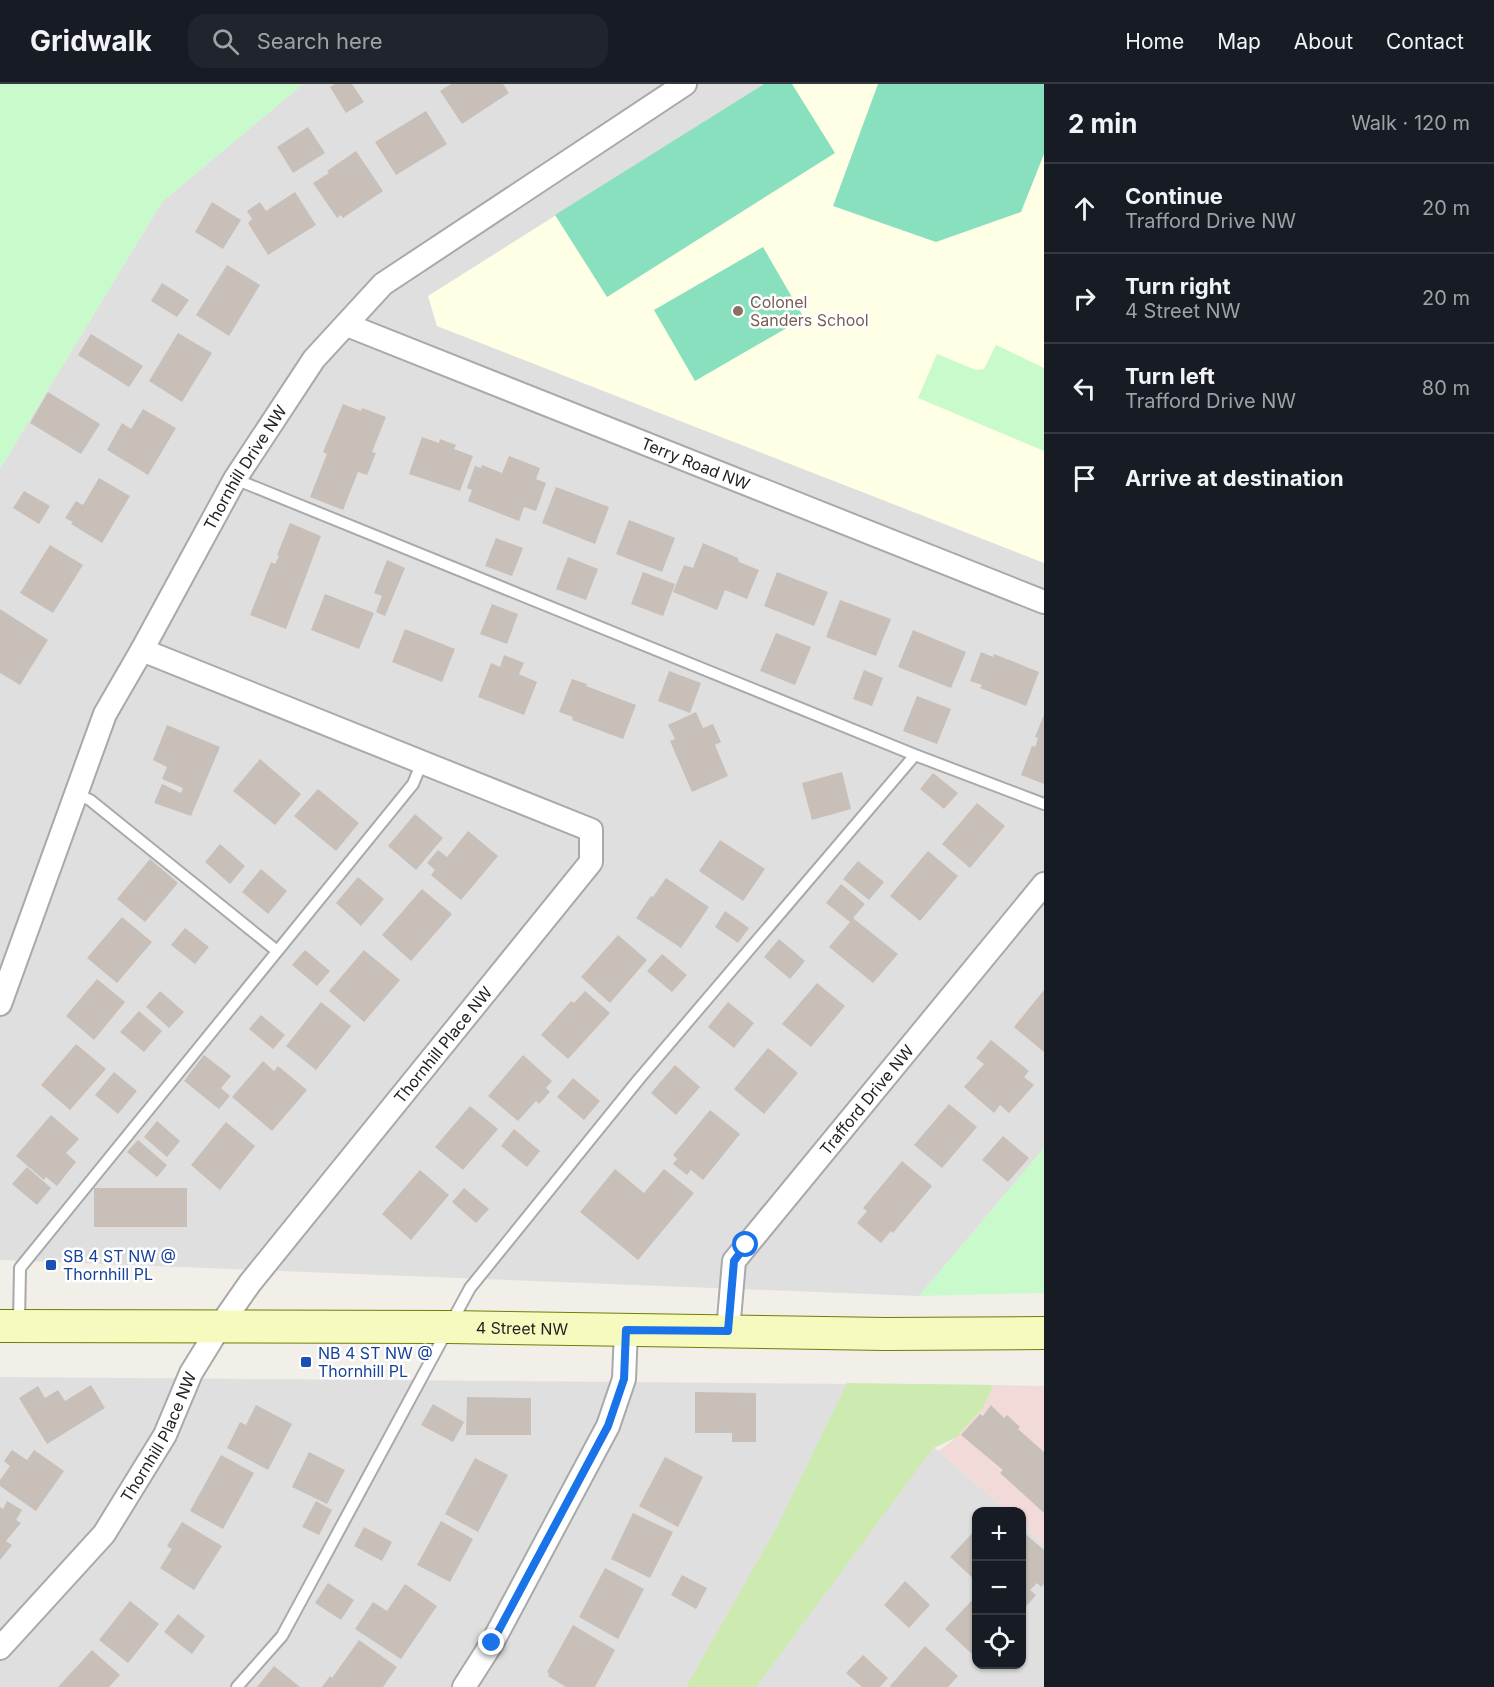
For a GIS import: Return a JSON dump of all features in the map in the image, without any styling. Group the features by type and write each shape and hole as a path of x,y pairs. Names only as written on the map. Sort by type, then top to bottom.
{"main road":[{"name":"4 Street NW","path":"9,1326 448,1327 875,1334 1044,1333"}],"street":[{"name":"Thornhill Drive NW","path":"0,1004 105,714 235,479 314,359 383,284 685,84"},
{"name":"Terry Road NW","path":"347,325 1044,602"},
{"name":"Thornhill Place NW","path":"0,1648 104,1534 165,1436 192,1373 220,1326 250,1283 591,862 591,831 142,650"},
{"name":"Trafford Drive NW","path":"728,1331 734,1261 1044,884"},
{"path":"464,1687 492,1643 608,1426 624,1379 626,1330"}],"lane":[{"path":"235,479 915,755 1044,804"},
{"path":"237,1687 282,1636 470,1288 639,1079 915,755"},
{"path":"9,1326 20,1268 413,784 422,762"},
{"path":"77,794 90,800 277,951"}],"shaded area":[{"path":"303,84 1044,84 1044,1148 919,1296 0,1260 0,469 162,202"},
{"name":"Colonel Sanders School","path":"764,84 1044,84 1044,563 437,326 428,296"},
{"path":"0,1377 994,1385 957,1437 934,1448 1002,1507 972,1507 972,1669 1026,1669 1026,1529 1044,1545 1044,1687 0,1687"},
{"path":"994,1385 1044,1386 1044,1545 1026,1529 1026,1507 1002,1507 939,1451 957,1437 983,1408"}],"green space":[{"path":"0,84 303,84 162,202 0,469"},
{"path":"764,84 792,84 835,153 607,297 555,215"},
{"path":"878,84 1044,84 1044,154 1021,212 936,242 833,206"},
{"path":"763,247 804,318 695,381 654,310"},
{"path":"996,345 1044,368 1044,451 918,398 937,354 976,370 984,369"},
{"path":"1044,1148 1044,1293 919,1296"},
{"path":"847,1383 994,1385 983,1408 957,1437 933,1448 756,1687 686,1687 777,1527"}],"building":[{"path":"335,84 352,84 364,102 346,113 330,87"},
{"path":"451,84 503,84 509,93 462,124 440,91"},
{"path":"426,111 447,144 396,175 375,142"},
{"path":"308,127 325,153 293,173 277,147"},
{"path":"356,151 383,191 343,218 341,215 337,218 313,183"},
{"path":"295,192 316,225 268,255 248,223 252,219 247,211 260,202 266,211"},
{"path":"212,202 241,220 223,249 195,232"},
{"path":"227,265 260,285 229,336 196,315"},
{"path":"162,283 189,300 177,317 151,301"},
{"path":"178,333 212,353 182,402 149,381"},
{"path":"91,334 143,366 129,387 78,355"},
{"path":"48,392 100,424 81,454 30,423"},
{"path":"343,404 386,417 372,452 376,453 367,475 358,472 343,510 310,497 327,454 323,452"},
{"path":"143,409 176,428 148,475 107,450 122,423 131,429"},
{"path":"422,437 439,443 440,439 456,445 454,449 473,456 460,491 409,474"},
{"path":"509,456 540,468 536,479 546,483 536,511 524,507 519,521 468,501 472,490 467,488 475,466 481,468 482,465 502,473"},
{"path":"99,478 130,496 102,543 65,518 76,501 83,505"},
{"path":"556,487 609,507 595,544 542,523"},
{"path":"24,491 50,506 39,524 13,508"},
{"path":"629,520 675,538 662,572 616,554"},
{"path":"290,523 321,536 286,629 250,615 271,562 275,564 279,556 277,555"},
{"path":"496,538 523,548 512,576 485,566"},
{"path":"703,543 759,570 747,599 725,590 717,610 673,592 684,565 693,568"},
{"path":"50,545 83,565 53,613 20,593"},
{"path":"568,557 598,569 586,600 556,589"},
{"path":"387,560 405,568 385,616 376,612 382,596 374,593"},
{"path":"643,572 675,584 663,616 631,604"},
{"path":"777,572 828,592 814,626 764,606"},
{"path":"325,594 374,613 359,649 311,630"},
{"path":"840,600 891,619 876,656 826,637"},
{"path":"492,604 518,614 507,644 480,634"},
{"path":"0,609 48,640 20,685 0,673"},
{"path":"405,629 455,649 442,682 392,662"},
{"path":"913,630 966,652 951,688 898,667"},
{"path":"776,633 811,647 795,685 760,671"},
{"path":"981,652 993,657 994,654 1039,672 1026,706 980,688 982,685 970,681"},
{"path":"504,655 524,663 519,674 537,682 524,715 478,697 491,663 500,667"},
{"path":"864,670 883,678 872,706 853,699"},
{"path":"669,671 701,683 690,713 658,701"},
{"path":"572,679 636,705 623,739 572,720 573,717 559,712"},
{"path":"917,696 951,709 937,744 903,731"},
{"path":"696,712 703,728 713,724 721,742 715,745 728,776 692,792 670,741 675,739 668,725"},
{"path":"1044,715 1044,784 1021,775 1032,746 1035,747 1038,738 1035,737"},
{"path":"167,725 220,747 191,816 154,803 162,784 181,793 183,788 162,779 167,767 153,760"},
{"path":"260,759 301,794 275,825 233,791"},
{"path":"842,772 851,809 812,820 802,783"},
{"path":"933,773 958,793 944,809 920,789"},
{"path":"318,789 359,823 336,851 294,816"},
{"path":"977,803 1005,826 970,868 942,844"},
{"path":"415,814 443,838 416,870 388,846"},
{"path":"468,831 498,856 461,900 431,875 435,870 427,863 438,850 447,857"},
{"path":"720,840 765,869 743,901 699,871"},
{"path":"220,844 245,866 230,884 205,862"},
{"path":"928,851 958,876 920,921 890,896"},
{"path":"150,859 178,883 145,922 117,899"},
{"path":"858,861 884,882 869,900 843,879"},
{"path":"261,869 287,891 268,914 242,892"},
{"path":"358,877 384,899 361,926 336,903"},
{"path":"666,878 709,907 681,948 636,918"},
{"path":"841,884 865,904 853,918 898,954 873,983 829,947 850,922 826,903"},
{"path":"422,889 452,914 411,961 382,935"},
{"path":"725,911 749,928 738,943 715,927"},
{"path":"122,917 152,942 117,983 87,958"},
{"path":"185,928 209,947 195,964 171,945"},
{"path":"618,935 647,960 610,1003 581,977"},
{"path":"779,939 805,961 790,979 764,957"},
{"path":"305,950 330,971 317,986 292,965"},
{"path":"364,950 400,980 364,1022 329,991"},
{"path":"662,954 687,975 672,992 647,971"},
{"path":"97,979 125,1002 94,1040 66,1016"},
{"path":"817,983 845,1006 811,1047 782,1024"},
{"path":"1044,990 1044,1052 1014,1027"},
{"path":"160,991 184,1012 169,1028 146,1007"},
{"path":"585,991 610,1013 568,1059 541,1035 571,1001 574,1003"},
{"path":"321,1002 351,1026 316,1070 286,1046"},
{"path":"728,1002 754,1023 734,1048 708,1027"},
{"path":"139,1011 162,1031 144,1052 120,1032"},
{"path":"261,1015 285,1035 273,1049 249,1029"},
{"path":"991,1040 1029,1071 1024,1077 1034,1085 1009,1113 1000,1105 994,1113 964,1087 984,1064 976,1058"},
{"path":"76,1044 106,1069 70,1110 41,1085"},
{"path":"768,1048 798,1073 764,1114 734,1089"},
{"path":"204,1055 231,1076 221,1088 230,1096 219,1109 184,1081"},
{"path":"523,1055 552,1081 546,1088 550,1092 539,1104 536,1101 518,1121 488,1096"},
{"path":"263,1061 274,1071 278,1066 307,1090 272,1131 232,1097"},
{"path":"675,1065 700,1087 676,1115 651,1093"},
{"path":"114,1072 137,1091 118,1114 95,1095"},
{"path":"573,1078 600,1101 584,1120 557,1097"},
{"path":"949,1104 977,1127 942,1168 914,1145"},
{"path":"470,1106 498,1129 463,1170 435,1147"},
{"path":"710,1110 740,1134 703,1180 691,1170 687,1175 673,1164 677,1159 673,1155"},
{"path":"51,1115 79,1139 66,1153 76,1162 57,1186 46,1177 44,1180 16,1156"},
{"path":"157,1121 180,1141 167,1157 144,1137"},
{"path":"226,1122 255,1146 220,1190 191,1165"},
{"path":"514,1129 540,1151 527,1167 501,1146"},
{"path":"1003,1136 1029,1158 1008,1182 982,1160"},
{"path":"138,1140 167,1165 157,1177 127,1152"},
{"path":"902,1161 932,1186 893,1233 891,1231 881,1243 857,1223 867,1211 863,1208"},
{"path":"27,1167 51,1188 37,1205 12,1184"},
{"path":"615,1169 644,1193 664,1169 694,1193 638,1260 580,1212"},
{"path":"420,1170 449,1195 411,1240 382,1214"},
{"path":"94,1188 187,1188 187,1227 94,1227"},
{"path":"464,1188 489,1209 476,1223 452,1202"},
{"path":"91,1385 105,1408 47,1444 19,1398 38,1386 45,1398 58,1390 65,1401"},
{"path":"695,1392 756,1393 756,1442 732,1442 732,1433 695,1433"},
{"path":"467,1397 531,1398 531,1435 466,1435"},
{"path":"433,1404 464,1422 453,1442 421,1425"},
{"path":"256,1405 292,1424 268,1470 227,1448 240,1422 246,1425"},
{"path":"991,1405 1004,1418 1007,1415 1020,1427 1018,1429 1044,1452 1044,1513 1000,1473 1003,1470 961,1435 980,1414 983,1416"},
{"path":"12,1450 27,1460 34,1450 64,1471 36,1511 0,1486 0,1480 10,1466 4,1461"},
{"path":"309,1452 345,1470 327,1504 292,1487"},
{"path":"221,1455 254,1473 223,1529 190,1511"},
{"path":"665,1457 703,1477 678,1527 639,1506"},
{"path":"475,1458 508,1475 478,1532 445,1514"},
{"path":"7,1501 22,1510 16,1520 21,1523 6,1541 12,1545 0,1560 0,1507 3,1509"},
{"path":"316,1501 332,1510 319,1535 302,1527"},
{"path":"633,1513 673,1532 650,1578 611,1559"},
{"path":"441,1521 473,1539 450,1582 417,1565"},
{"path":"182,1522 222,1546 194,1590 160,1568 172,1549 167,1546"},
{"path":"364,1527 392,1542 382,1561 354,1546"},
{"path":"972,1533 972,1577 950,1557"},
{"path":"1026,1534 1044,1550 1044,1584 1041,1587 1037,1583 1030,1590 1036,1595 1026,1606"},
{"path":"605,1568 644,1589 618,1639 579,1617"},
{"path":"682,1575 707,1588 696,1609 671,1595"},
{"path":"905,1581 930,1605 909,1628 884,1605"},
{"path":"328,1583 354,1600 341,1620 315,1603"},
{"path":"405,1584 437,1606 401,1659 355,1629 373,1602 387,1611"},
{"path":"972,1600 972,1654 945,1629"},
{"path":"130,1601 159,1624 128,1663 99,1640"},
{"path":"178,1614 205,1636 192,1654 164,1632"},
{"path":"573,1625 615,1650 595,1687 566,1687 548,1676 547,1672"},
{"path":"359,1640 397,1667 383,1687 322,1687 330,1676 332,1678"},
{"path":"925,1646 958,1676 948,1687 891,1687 890,1686"},
{"path":"92,1650 120,1675 109,1687 58,1687"},
{"path":"863,1655 888,1678 880,1687 862,1687 846,1673"},
{"path":"274,1666 300,1687 257,1687"}],"place":[{"name":"Colonel Sanders School","path":"738,311"},
{"name":"SB 4 ST NW @ Thornhill PL","path":"51,1265"},
{"name":"NB 4 ST NW @ Thornhill PL","path":"306,1362"}],"route":[{"path":"492,1643 608,1426 624,1379 626,1330 728,1331 734,1261 746,1245"}]}
